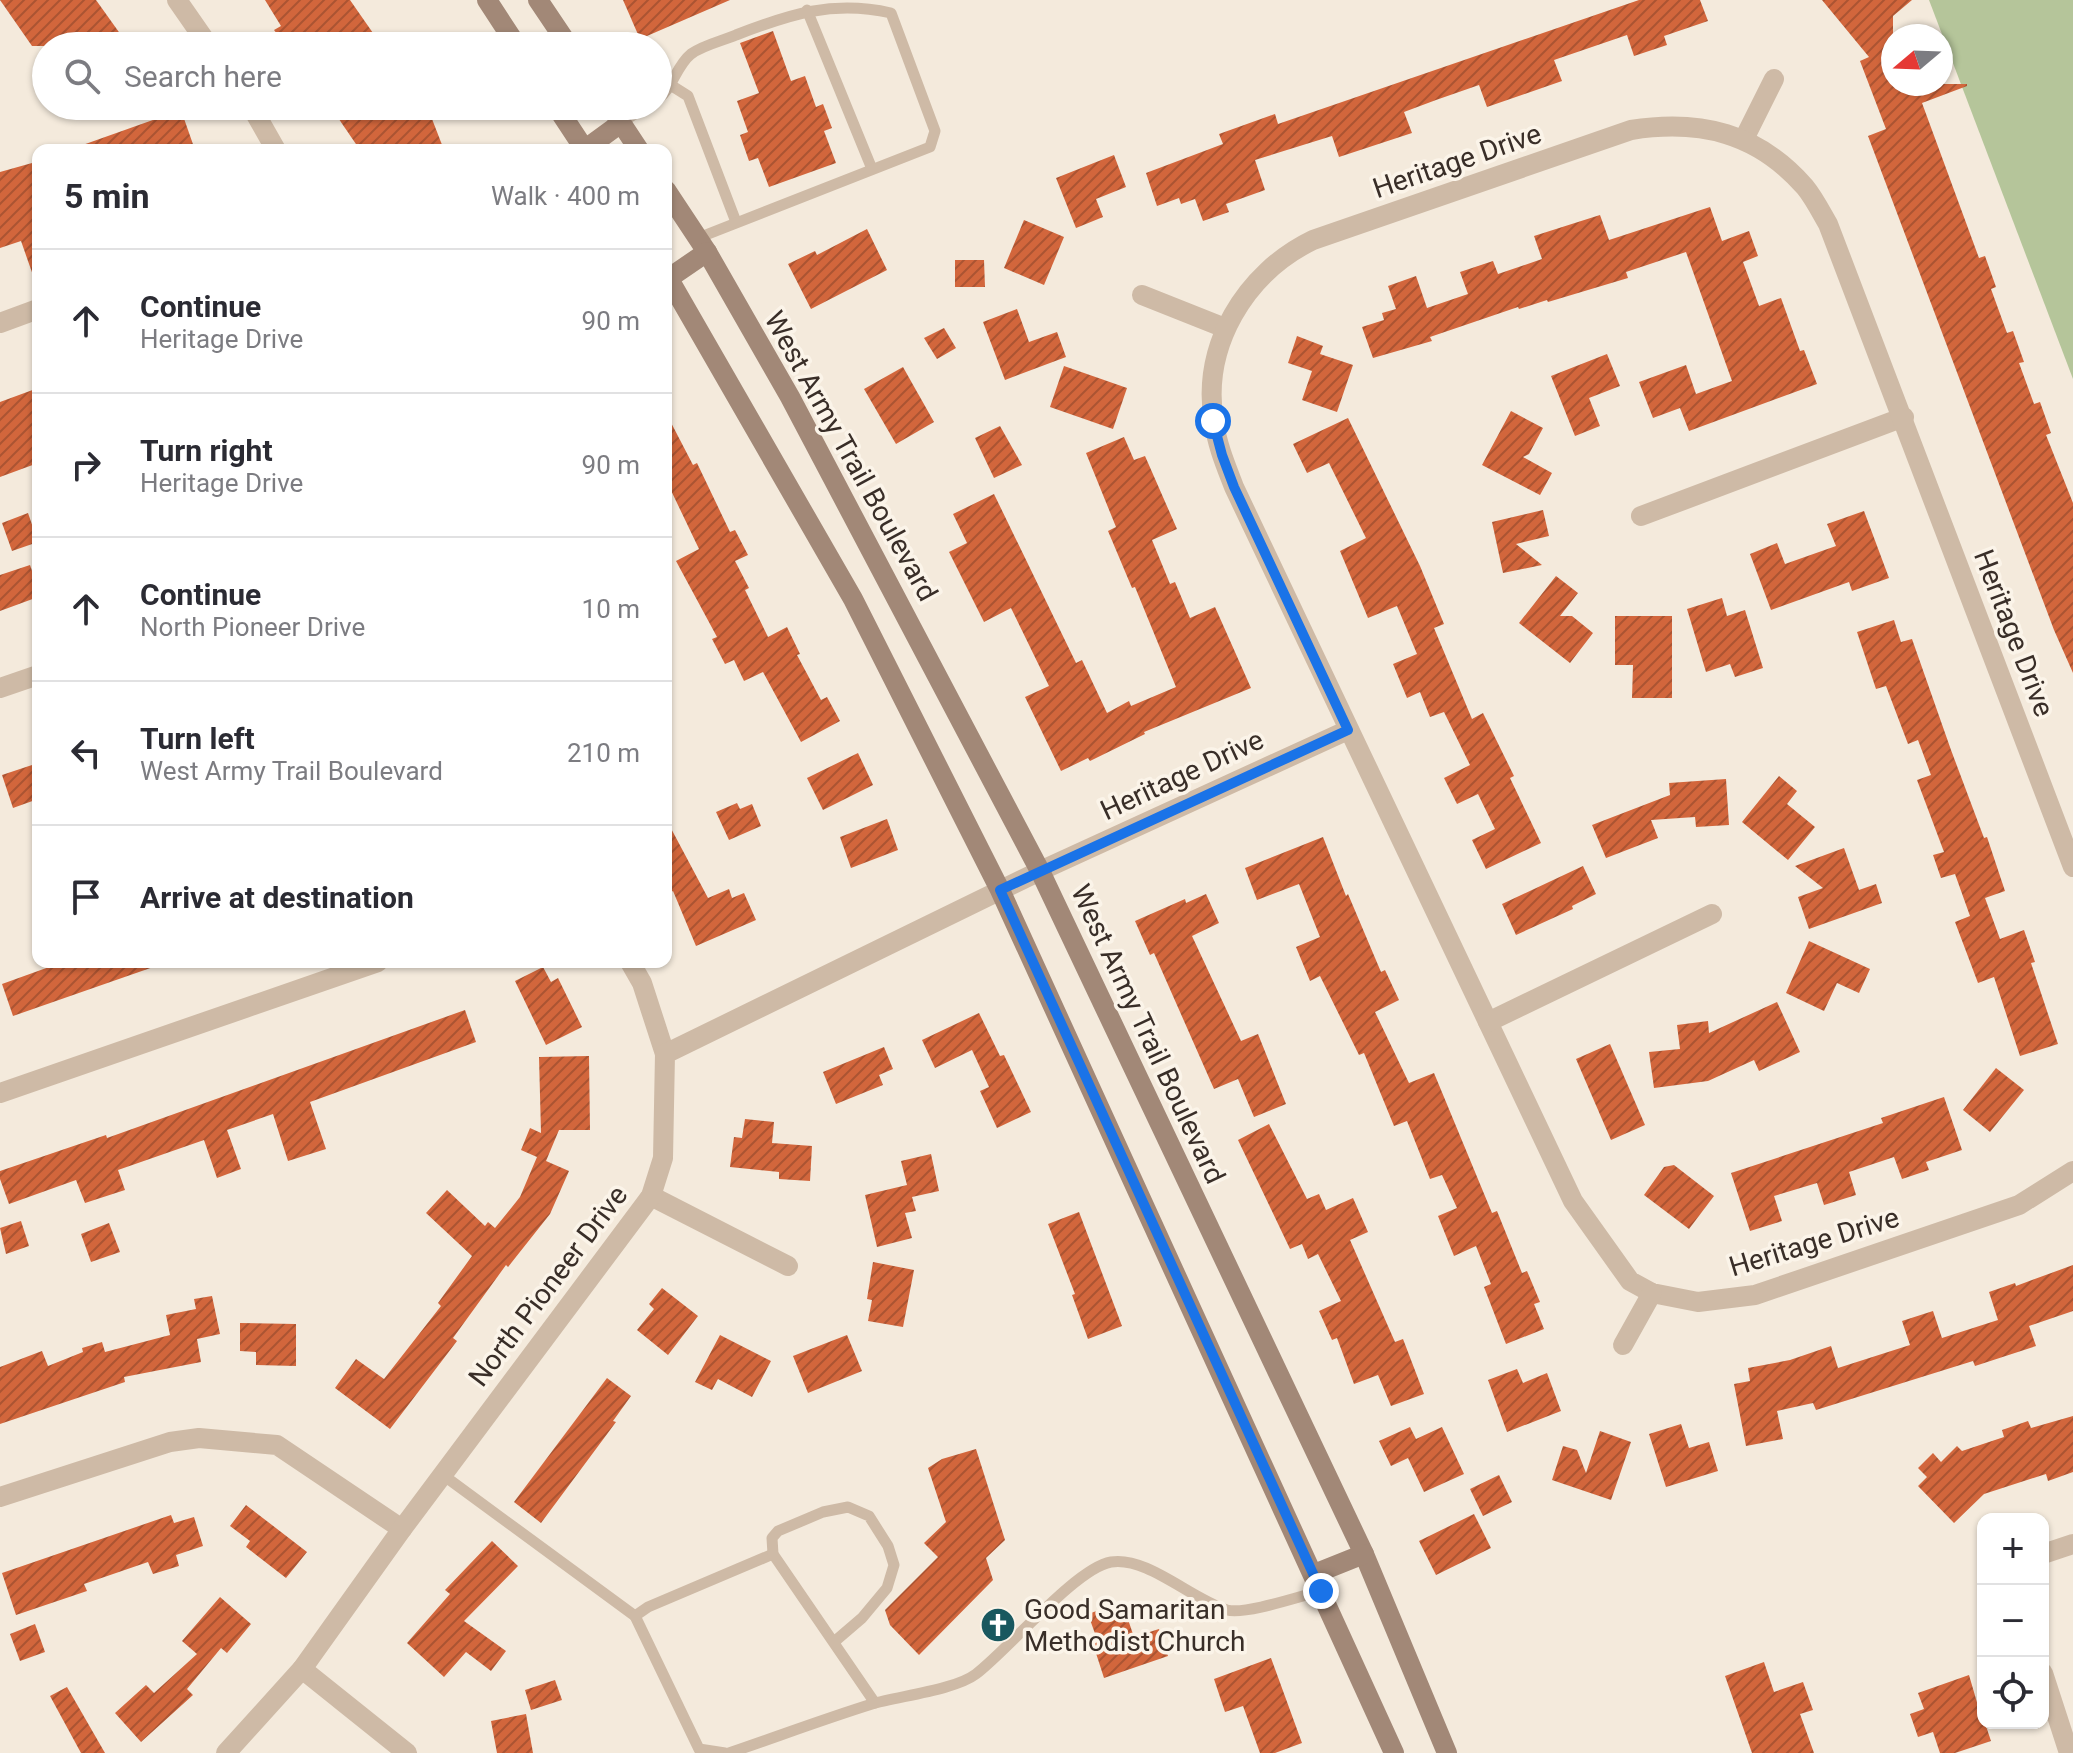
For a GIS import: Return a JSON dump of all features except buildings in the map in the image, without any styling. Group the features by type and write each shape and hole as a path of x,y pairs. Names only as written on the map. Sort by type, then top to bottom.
{"main road":[{"path":"487,0 508,32"},
{"path":"538,0 560,32"},
{"path":"565,120 580,144"},
{"path":"589,144 611,120"},
{"path":"620,120 635,144"},
{"name":"West Army Trail Boulevard","path":"672,199 798,411 1040,871 1364,1554 1447,1753"},
{"path":"672,272 702,245"},
{"path":"672,285 853,599 1000,890 1394,1753"},
{"path":"1318,1582 1364,1554"}],"street":[{"path":"177,0 199,32"},
{"path":"1744,139 1774,79"},
{"path":"259,120 273,144"},
{"name":"Heritage Drive","path":"2073,867 1828,224 1806,189 1777,159 1744,139 1703,129 1666,125 1631,130 1313,240 1296,248 1246,292 1225,328 1216,357 1212,386 1213,421 1234,487 1573,1201 1630,1281 1652,1293 1698,1302 1755,1295 2019,1205 2073,1171"},
{"path":"1142,295 1225,328"},
{"path":"0,323 32,311"},
{"path":"1641,516 1904,417"},
{"path":"0,688 32,677"},
{"name":"Heritage Drive","path":"1040,871 1348,730"},
{"path":"665,1054 1040,871"},
{"path":"1488,1022 1712,914"},
{"path":"0,1093 361,968"},
{"name":"North Pioneer Drive","path":"226,1753 302,1669 402,1529 651,1196 663,1158 665,1054 642,983 633,968"},
{"path":"651,1196 788,1266"},
{"path":"1623,1345 1652,1293"},
{"path":"0,1497 170,1442 199,1438 277,1445 402,1529"},
{"path":"2049,1552 2073,1544"},
{"path":"302,1669 407,1753"},
{"path":"2049,1691 2069,1753"}],"lane":[{"path":"672,79 680,65 695,51 786,15 823,6 866,5 891,13 935,131 930,147 736,222 702,245"},
{"path":"807,10 872,169"},
{"path":"672,86 688,96 736,222"},
{"path":"443,1475 635,1616 699,1749 727,1753 875,1703 973,1677 1082,1575 1111,1562 1146,1566 1192,1594 1230,1611 1265,1606 1318,1582"},
{"path":"834,1642 862,1618 887,1588 894,1565 888,1546 869,1516 848,1507 823,1512 778,1531 772,1538 773,1554 875,1703"},
{"path":"635,1616 648,1607 773,1554"}],"green space":[{"path":"1929,0 2073,0 2073,379 1953,63 1953,24 1938,24"}],"place":[{"name":"Good Samaritan Methodist Church","path":"998,1625"}],"route":[{"path":"1213,421 1234,487 1348,730 1000,890 1321,1591"}]}
